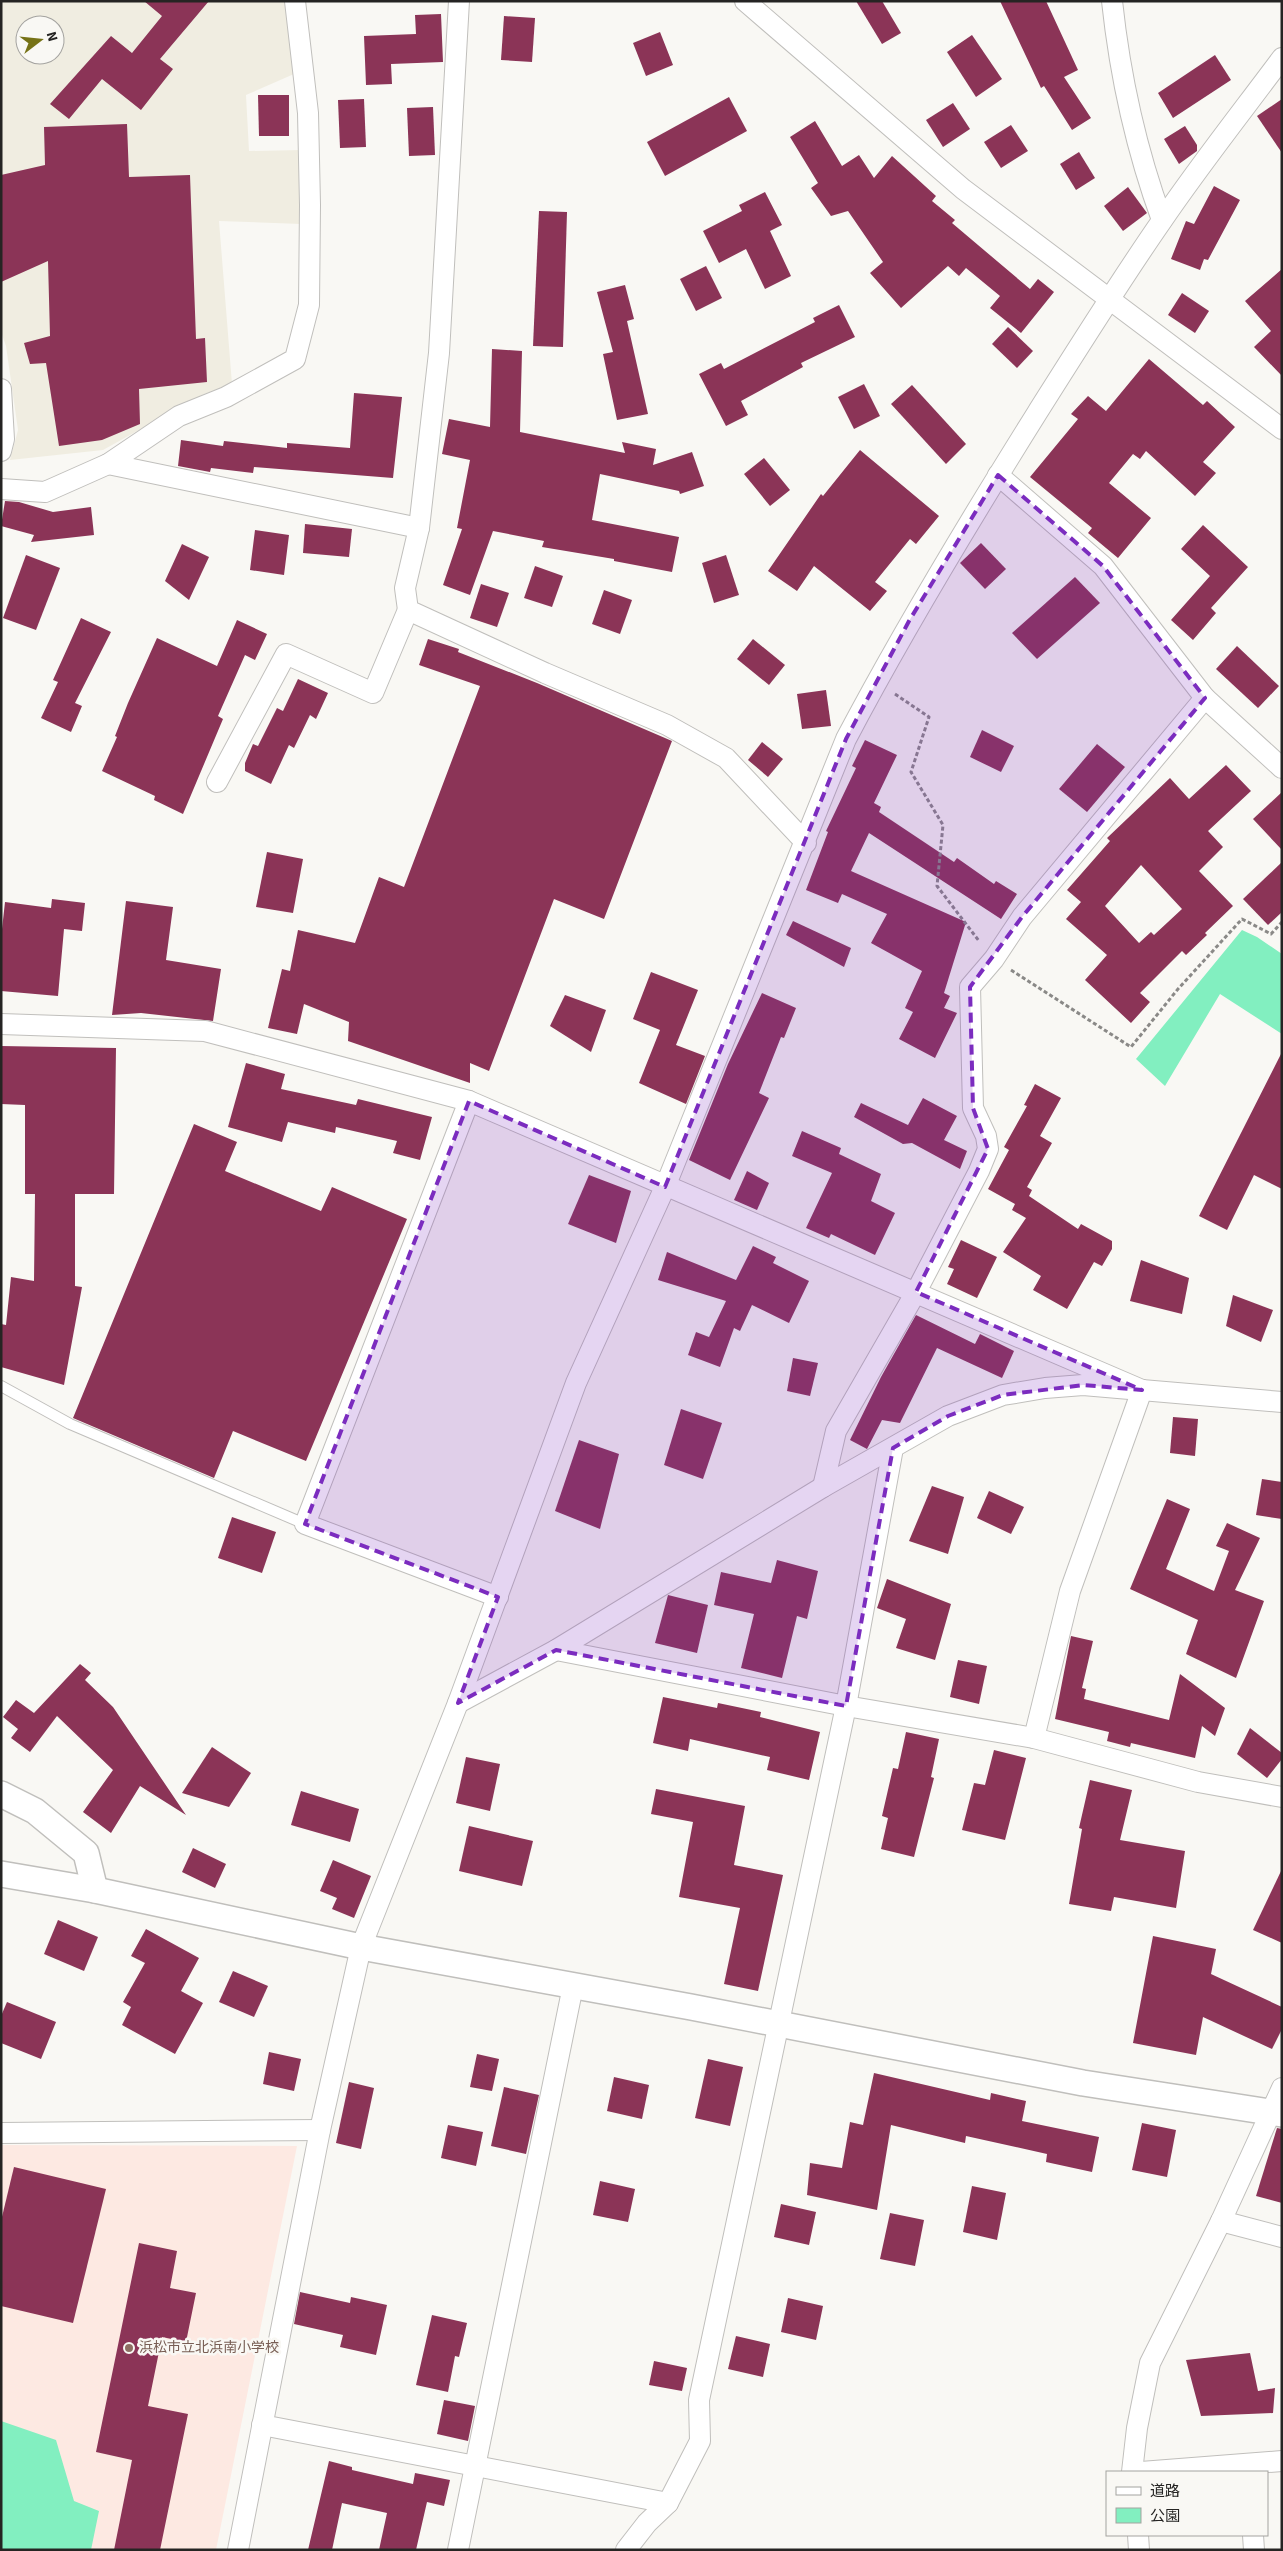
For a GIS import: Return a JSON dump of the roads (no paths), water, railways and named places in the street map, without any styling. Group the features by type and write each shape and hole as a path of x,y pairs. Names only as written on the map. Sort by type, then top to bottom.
{"street":[{"path":"1,489 45,492 108,464 179,416 226,397 295,359 309,305 310,205 308,113 295,1"},
{"path":"217,782 286,654 373,693 408,610 405,588 419,528 440,352 458,1"},
{"path":"745,1 963,189 1282,429"},
{"path":"1112,1 1128,108 1151,189 1162,220"},
{"path":"238,2550 320,2130 361,1947 458,1703 576,1383 665,1187 806,843 846,739 877,680 909,621 998,475 1110,298 1162,220 1282,58"},
{"path":"1,389 4,439 1,451"},
{"path":"108,464 419,528"},
{"path":"998,475 1103,566 1205,698 1282,768"},
{"path":"408,610 545,673 667,725 726,758 806,843"},
{"path":"823,1487 836,1432 916,1292 979,1172 988,1149 986,1136 973,1108 970,987 994,959 1022,917 1205,698"},
{"path":"1,1024 205,1031 469,1101 665,1187 916,1292 1142,1390"},
{"path":"469,1101 305,1524 498,1597"},
{"path":"458,1703 556,1650 823,1487 948,1416 1003,1395 1045,1388 1083,1385 1282,1402"},
{"path":"1034,1738 1070,1591 1142,1390"},
{"path":"626,2550 647,2523 668,2504 700,2441 699,2400 846,1706 893,1448"},
{"path":"556,1650 846,1706 1034,1738 1198,1782 1282,1797"},
{"path":"1,1794 35,1811 86,1853 95,1890"},
{"path":"1,1874 95,1890 361,1947 1083,2083 1276,2114"},
{"path":"458,2550 573,1986"},
{"path":"1132,2471 1136,2428 1150,2363 1276,2114 1282,2088"},
{"path":"1,2133 320,2130"},
{"path":"1221,2221 1282,2237"},
{"path":"262,2425 668,2504"},
{"path":"1167,2471 1246,2468 1282,2461"},
{"path":"1138,2536 1139,2550"},
{"path":"1253,2536 1254,2550"}],"lane":[{"path":"1,1386 70,1424 305,1524"}],"place":[{"name":"浜松市立北浜南小学校","path":"129,2348"}]}
